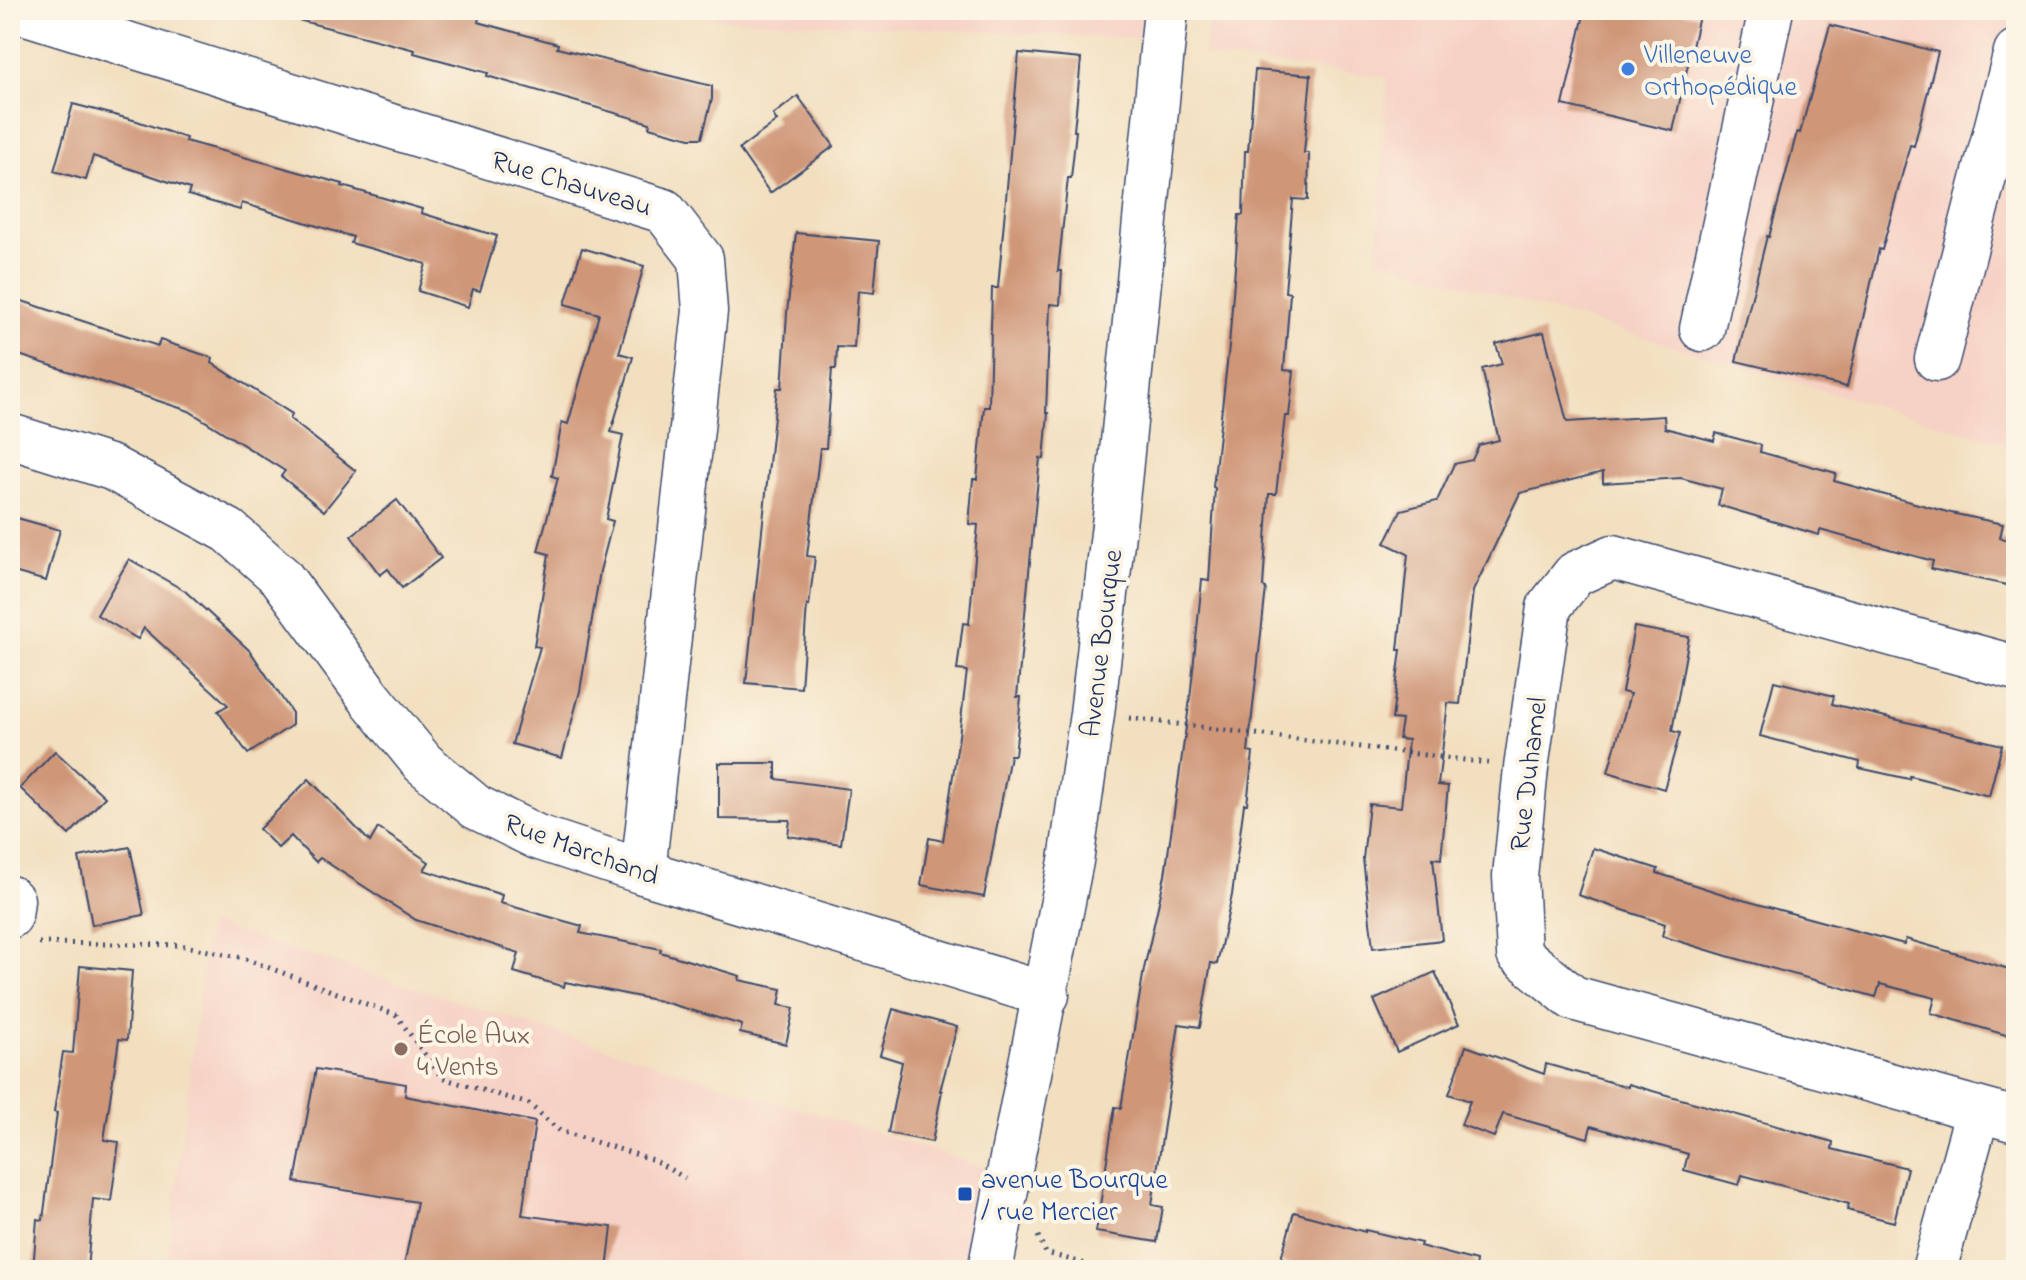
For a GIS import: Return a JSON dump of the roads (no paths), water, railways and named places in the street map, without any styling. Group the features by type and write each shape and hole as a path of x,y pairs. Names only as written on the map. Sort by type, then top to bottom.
{"street":[{"name":"Rue Chauveau","path":"17,10 664,211 701,259 705,311 643,872"},
{"name":"Avenue Bourque","path":"990,1270 1047,995 1071,861 1092,714 1119,482 1166,10"},
{"path":"1702,329 1771,10"},
{"path":"1937,359 2016,52"},
{"name":"Rue Marchand","path":"10,436 112,468 229,531 281,577 370,698 423,763 476,807 537,837 643,872 1047,995"},
{"name":"Rue Duhamel","path":"1934,1270 1997,1115 1573,998 1519,954 1515,876 1526,768 1549,607 1575,574 1613,557 2016,668"},
{"path":"10,898 18,930"}],"place":[{"name":"Villeneuve Orthopédique","path":"1628,69"},
{"name":"École Aux 4 Vents","path":"401,1049"},
{"name":"avenue Bourque / rue Mercier","path":"965,1194"}]}
